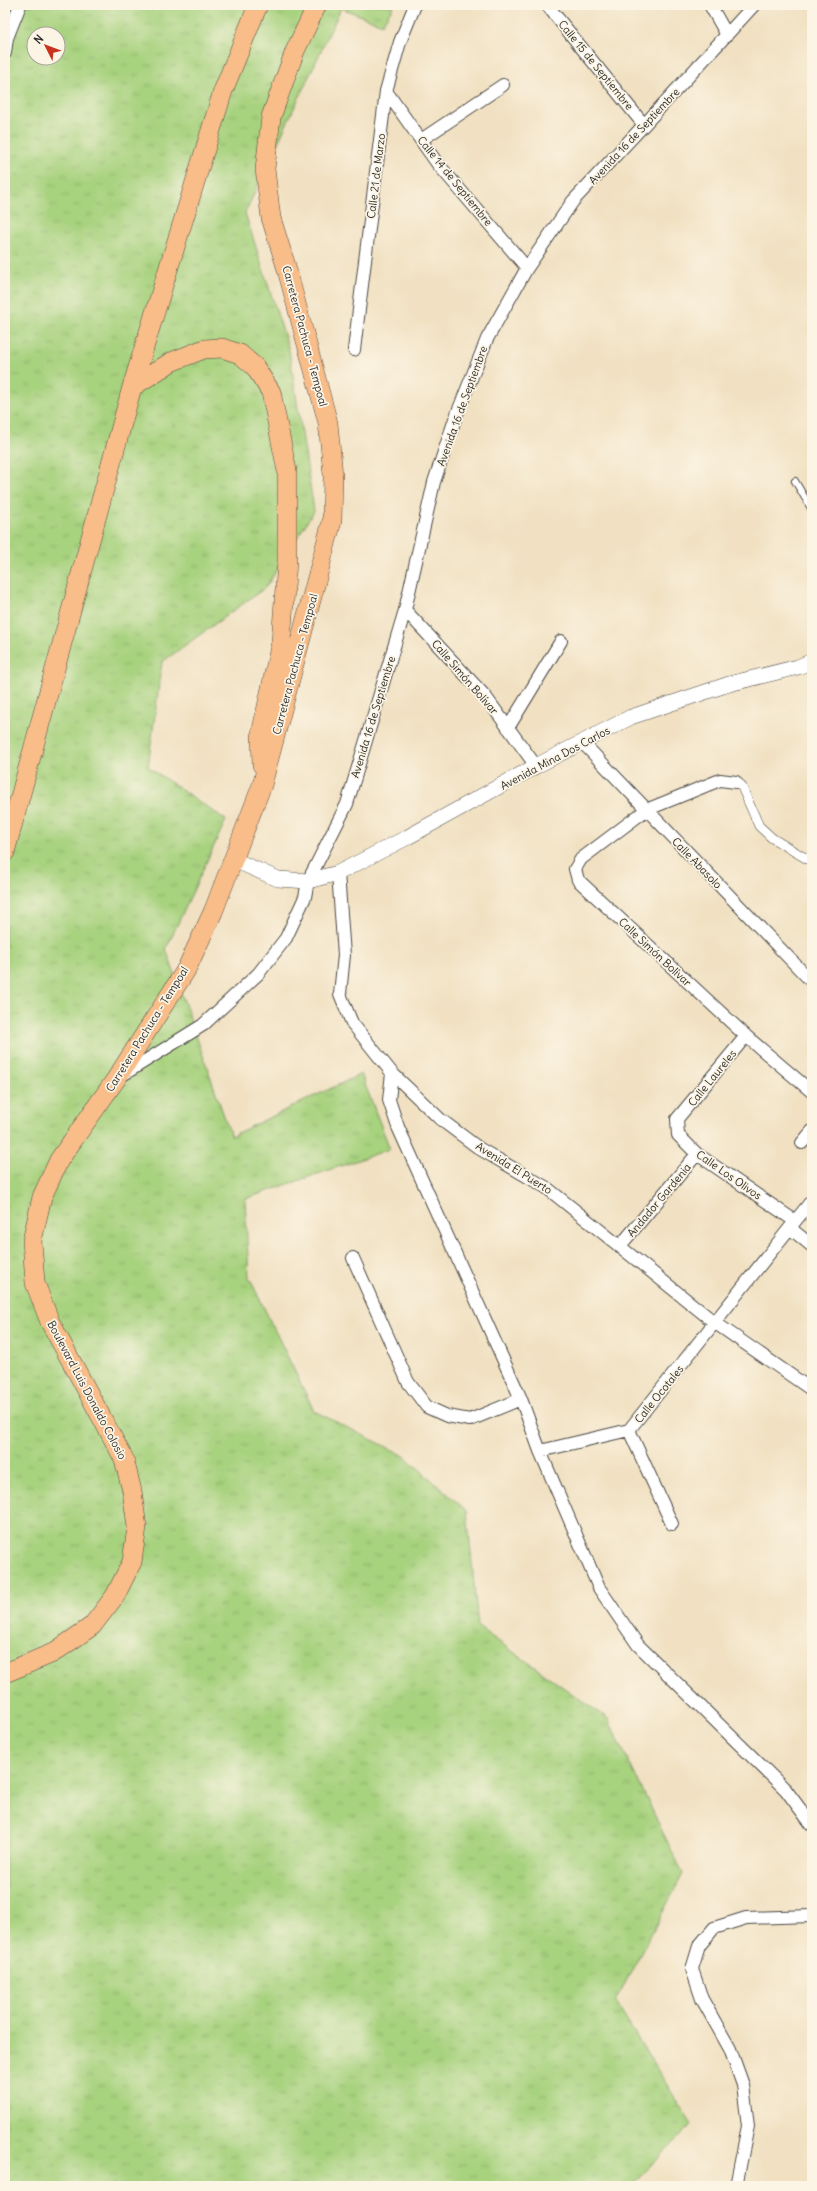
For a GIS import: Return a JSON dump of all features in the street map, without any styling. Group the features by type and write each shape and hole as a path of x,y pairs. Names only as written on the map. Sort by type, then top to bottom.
{"main road":[{"path":"5,852 132,387 223,91 258,5"},
{"name":"Carretera Pachuca - Tempoal","path":"36,1283 32,1241 42,1197 59,1160 116,1079 186,970 234,860 262,785 332,521 333,475 328,423 286,266 271,218 265,169 271,117 295,51 318,5"},
{"path":"132,387 171,362 204,349 222,348 240,354 255,367 271,392 287,471 287,561 281,642 261,734 262,785"},
{"name":"Boulevard Luis Donaldo Colosio","path":"5,1673 52,1653 92,1626 115,1596 132,1562 137,1527 132,1491 124,1459 50,1322 36,1283"}],"street":[{"path":"5,53 7,38 20,5"},
{"name":"Calle 21 de Marzo","path":"354,350 386,91 400,42 415,5"},
{"name":"Calle 15 de Septiembre","path":"547,5 644,125"},
{"path":"710,5 727,35"},
{"name":"Avenida 16 de Septiembre","path":"308,881 347,804 405,610 434,482 455,419 487,339 527,268 573,200 754,5"},
{"path":"421,140 503,85"},
{"name":"Calle 14 de Septiembre","path":"386,91 437,163 527,268"},
{"name":"Calle Simón Bolívar","path":"405,610 485,696 536,766"},
{"path":"508,728 561,642"},
{"name":"Avenida Mina Dos Carlos","path":"234,860 278,878 308,881 338,873 406,838 536,766 631,717 728,684 798,667 812,661"},
{"name":"Calle Abasolo","path":"582,742 812,982"},
{"name":"Calle Simón Bolívar","path":"736,782 720,780 646,810 581,858 575,869 578,880 746,1036 812,1092"},
{"path":"736,782 741,785 759,826 772,838 812,862"},
{"name":"Avenida El Puerto","path":"338,873 341,895 344,955 340,994 352,1023 392,1072 440,1119 480,1149 547,1188 714,1322 810,1384"},
{"path":"116,1079 203,1025 258,974 286,938 305,897 308,881"},
{"name":"Calle Laureles","path":"677,1119 746,1036"},
{"path":"392,1072 389,1100 398,1127 521,1399 540,1450 598,1588 638,1645 786,1790 812,1826"},
{"name":"Calle Los Olivos","path":"677,1119 678,1135 697,1154 793,1224 812,1246"},
{"path":"802,1143 812,1130"},
{"name":"Andador Gardenia","path":"620,1246 697,1154"},
{"name":"Calle Ocotales","path":"540,1450 629,1430 812,1200"},
{"path":"353,1258 408,1382 427,1408 447,1416 470,1420 521,1399"},
{"path":"629,1430 672,1524"},
{"path":"736,2186 748,2126 743,2085 730,2049 702,1999 692,1969 699,1946 714,1928 746,1918 812,1916"}],"lane":[{"path":"795,481 812,510"}],"green space":[{"path":"11,5 394,5 382,24 341,8 245,213 289,350 314,511 266,587 162,662 148,767 226,820 166,949 231,1136 361,1074 390,1149 245,1199 249,1277 314,1411 403,1455 467,1511 478,1627 608,1719 683,1874 615,2002 692,2125 631,2186 5,2186 5,40"}]}
